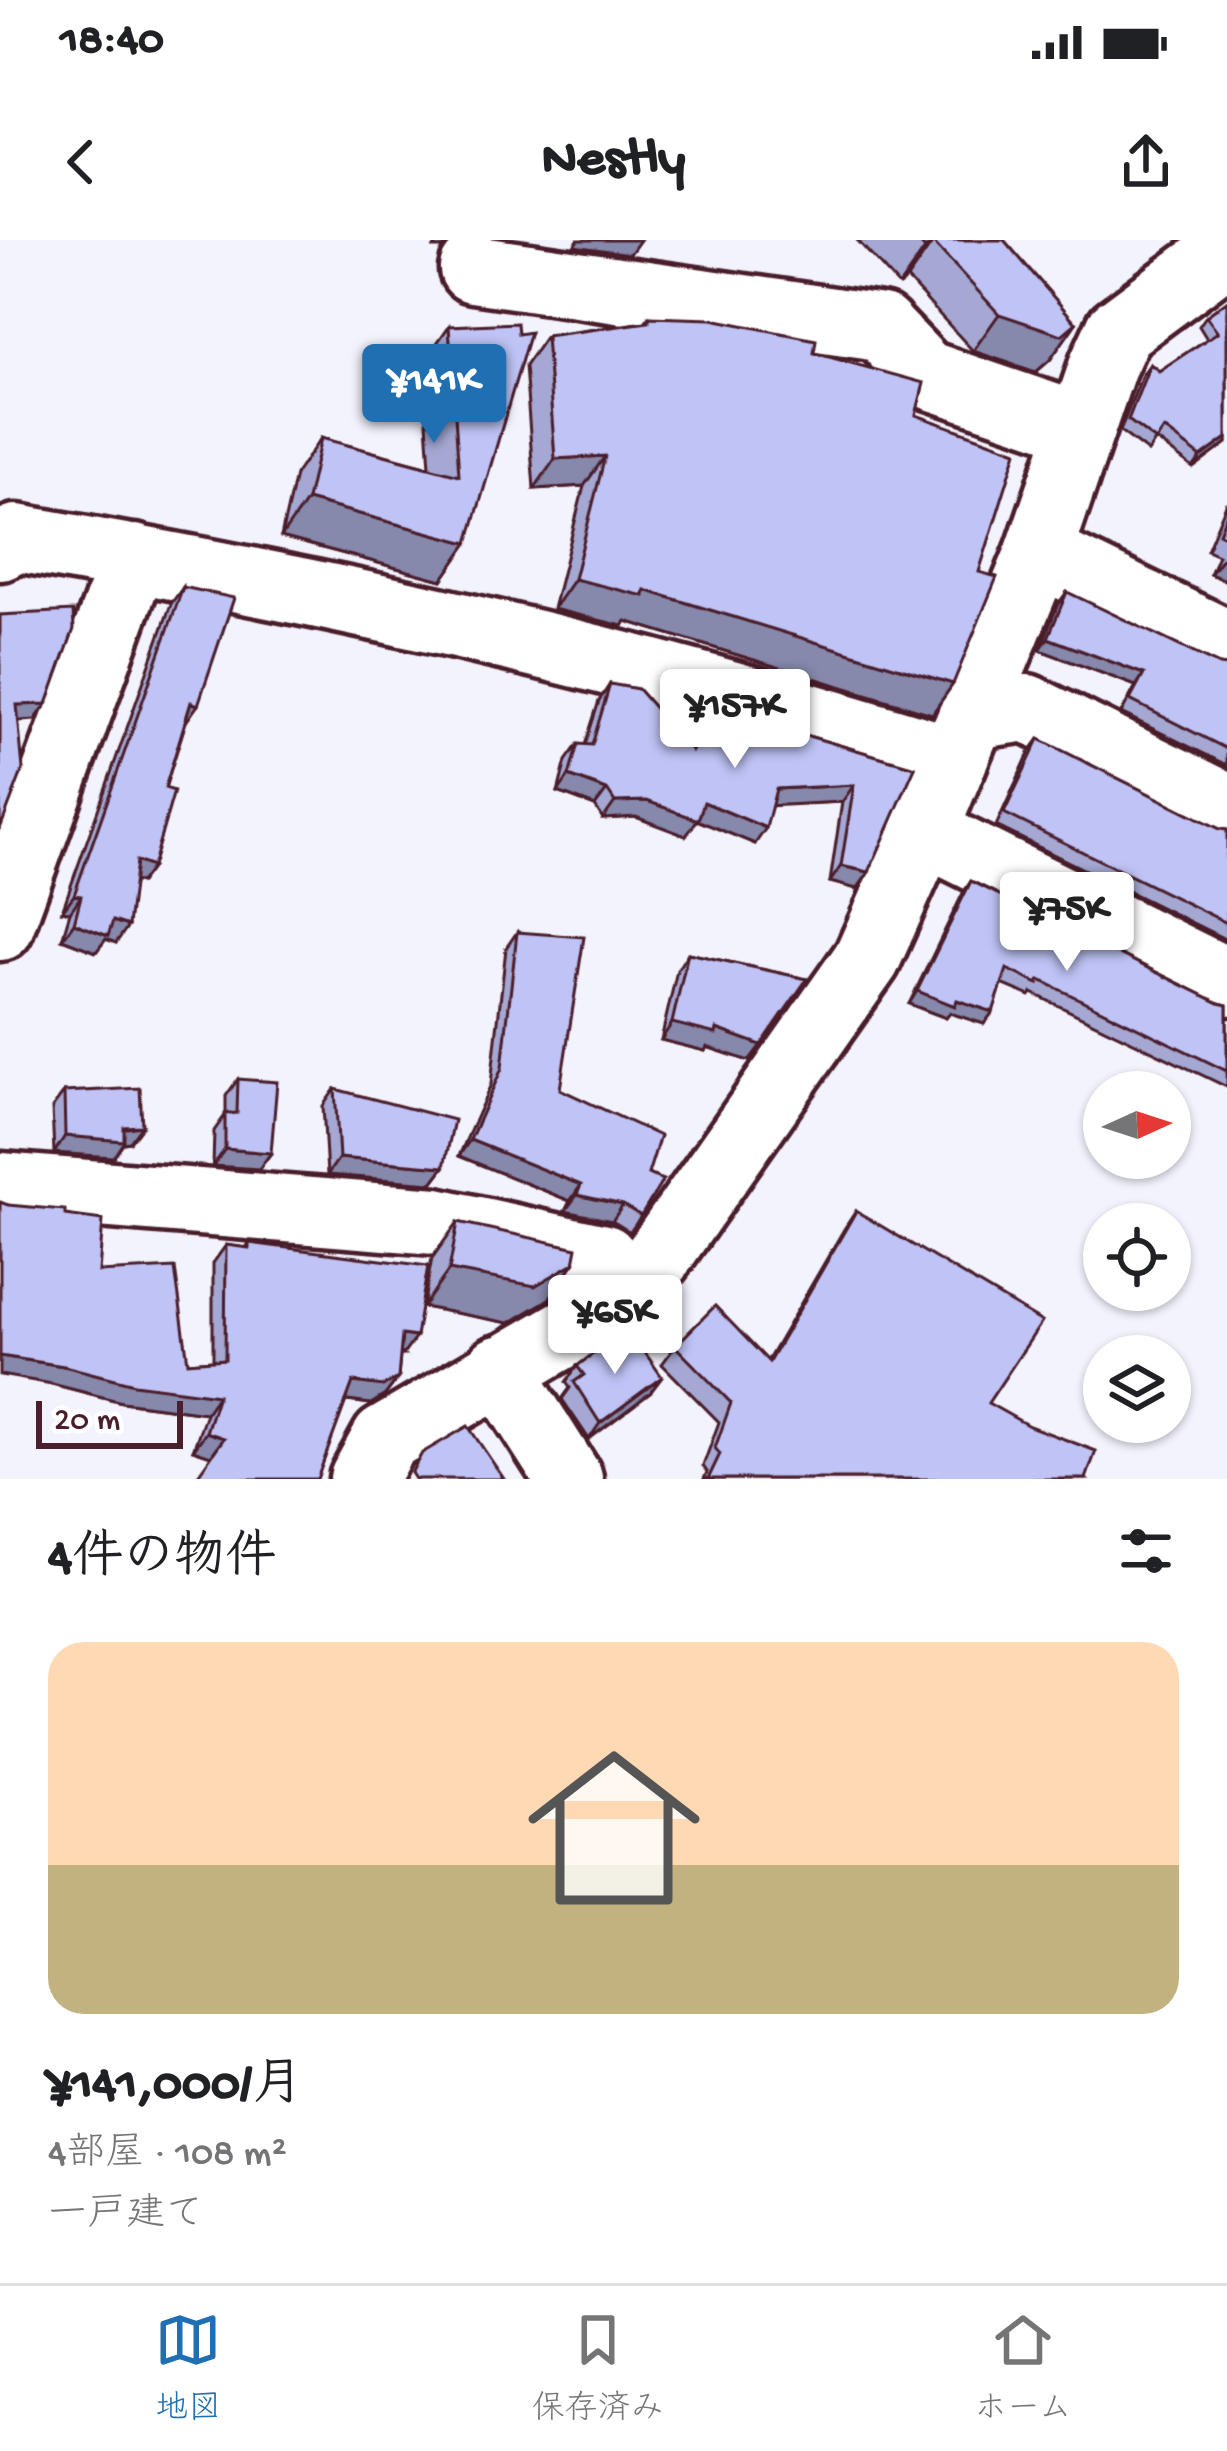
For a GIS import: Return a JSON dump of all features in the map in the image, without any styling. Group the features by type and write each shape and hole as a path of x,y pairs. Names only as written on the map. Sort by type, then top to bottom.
{"street":[{"path":"363,1479 385,1439 632,1294 867,959 925,832 1039,553 1081,427 1083,340 1119,330 1227,250"},
{"path":"498,261 881,328 925,374 1081,427"},
{"path":"0,548 16,538 134,558 445,623 700,686 963,738 1028,708 1227,807"},
{"path":"1039,553 1227,644"},
{"path":"0,927 134,558"},
{"path":"925,832 1227,982"},
{"path":"0,1186 436,1221 604,1258 632,1294"},
{"path":"499,1369 569,1479"}],"building":[{"path":"917,240 1004,240 1076,323 1062,335 999,314 933,242 925,249"},
{"path":"1227,301 1227,438 1201,457 1164,429 1156,441 1128,420 1150,364 1159,371 1218,332 1206,316"},
{"path":"649,317 712,319 816,340 814,353 924,383 916,415 1017,451 979,572 997,577 953,684 645,590 644,596 574,579 605,456 555,459 546,336 649,322"},
{"path":"517,323 518,334 530,332 468,543 307,500 321,438 459,475 449,326"},
{"path":"1227,513 1227,537 1219,533"},
{"path":"183,587 234,598 198,705 191,702 165,788 174,791 152,867 136,861 128,926 113,921 108,936 74,923 81,896 74,895"},
{"path":"1067,592 1227,666 1227,749 1130,700 1144,674 1048,638"},
{"path":"73,611 74,629 47,704 17,705 23,769 0,829 0,615"},
{"path":"610,684 638,689 692,751 707,726 755,741 760,722 915,767 869,872 841,866 854,785 776,789 766,828 704,802 698,820 647,801 615,802 607,790 569,776 578,744 592,745"},
{"path":"1039,739 1227,830 1227,923 1004,813"},
{"path":"971,881 1227,1005 1227,1071 1040,980 1038,984 1007,969 993,1012 957,1000 955,1006 917,991"},
{"path":"517,932 584,937 560,1089 660,1136 648,1174 663,1180 641,1216 623,1205 577,1195 581,1185 470,1140 502,1068"},
{"path":"688,953 807,979 761,1045 717,1029 716,1034 672,1023"},
{"path":"238,1079 277,1082 271,1153 225,1149 225,1114 237,1113"},
{"path":"140,1088 142,1126 124,1127 124,1141 65,1136 64,1092"},
{"path":"335,1089 454,1120 444,1167 339,1158"},
{"path":"0,1202 103,1220 99,1272 175,1268 188,1362 225,1359 226,1245 249,1248 249,1243 428,1266 416,1337 402,1335 398,1378 383,1386 353,1382 317,1479 195,1479 224,1438 206,1432 218,1395 134,1384 0,1356"},
{"path":"856,1211 1042,1322 988,1403 1029,1426 1096,1451 1086,1479 708,1479 720,1454 715,1448 731,1403 675,1346 715,1306 769,1362"},
{"path":"458,1222 577,1248 574,1263 535,1286 449,1270"},
{"path":"634,1337 662,1377 600,1423 574,1382 584,1375 577,1366 614,1338 620,1347"},
{"path":"468,1426 504,1479 415,1479 411,1473 422,1453"}]}
